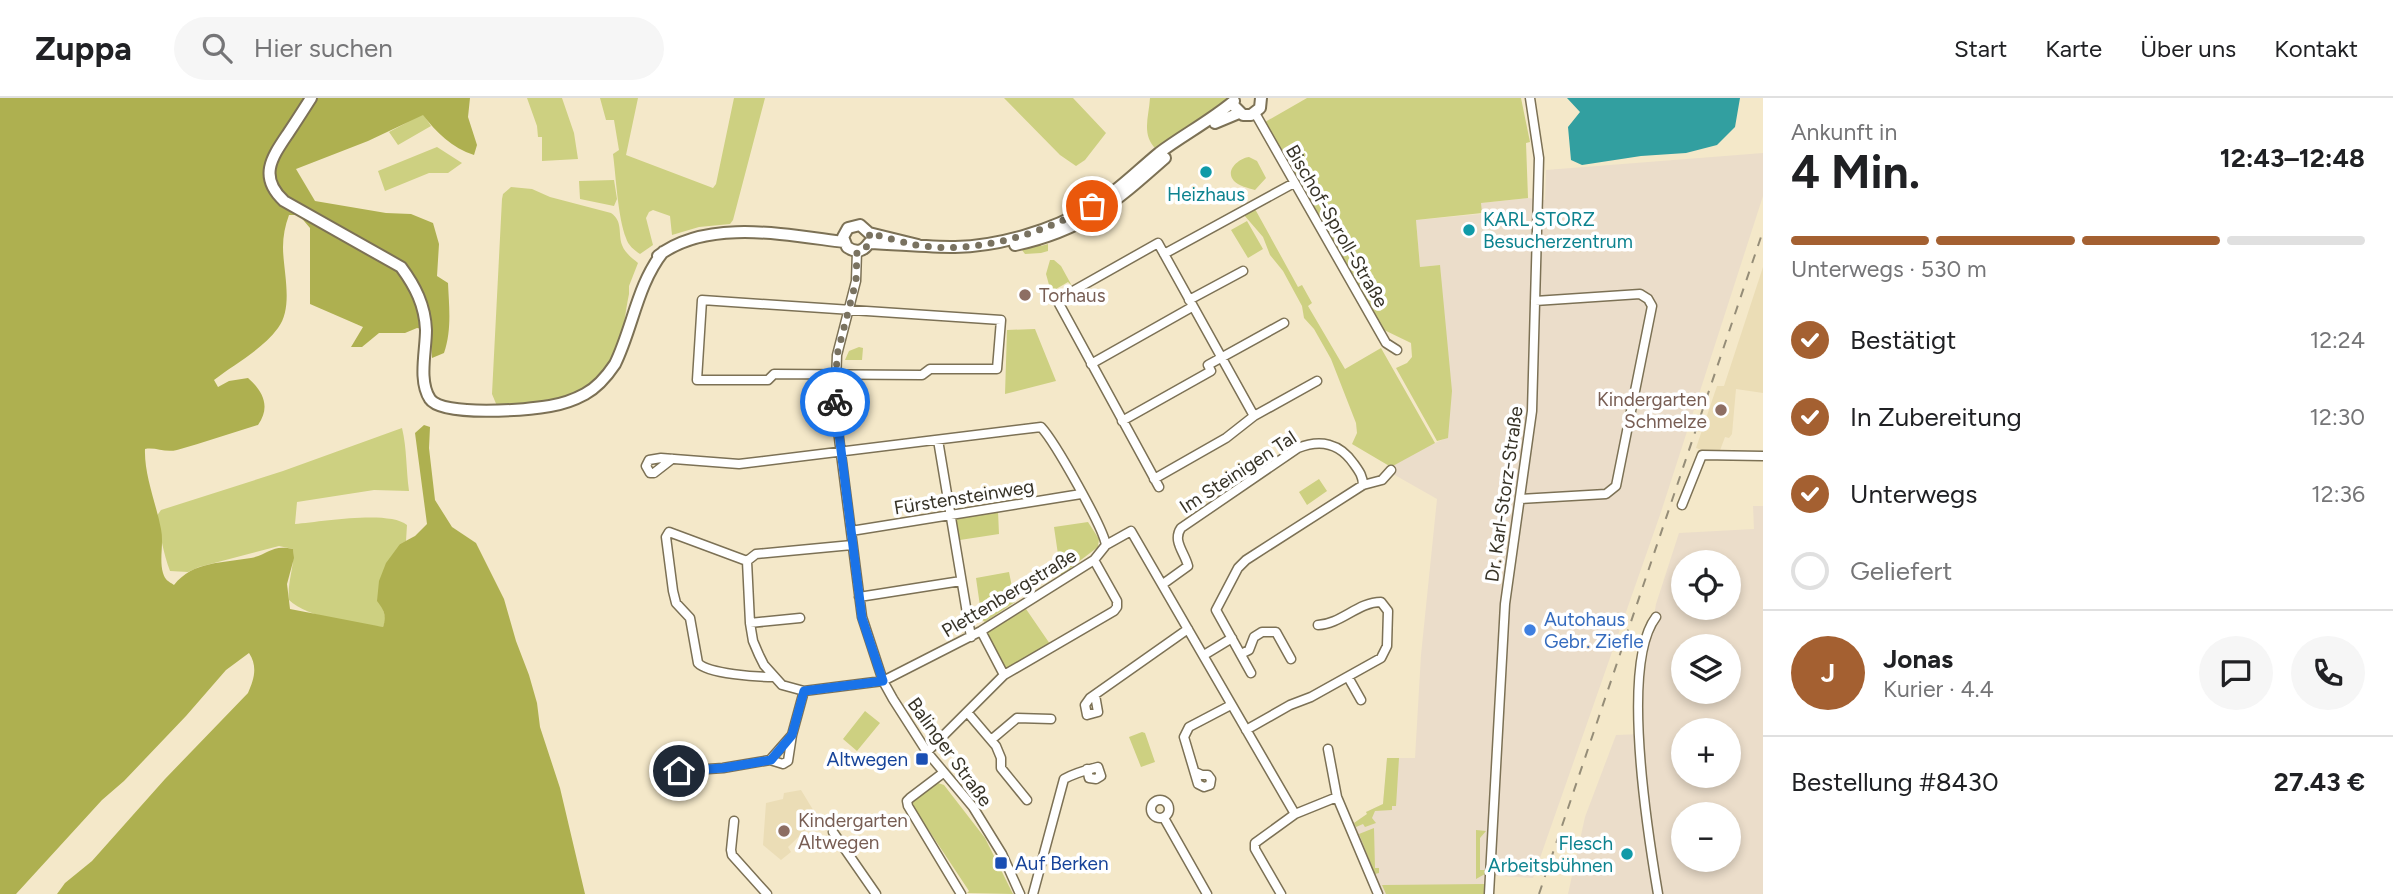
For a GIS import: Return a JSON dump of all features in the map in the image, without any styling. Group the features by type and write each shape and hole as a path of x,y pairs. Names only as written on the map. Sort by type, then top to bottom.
{"street":[{"path":"311,98 271,158 270,182 275,193 284,201 401,267 414,284 422,304 426,328 425,386 429,398 442,407 462,410 531,408 564,403 585,394 601,383 615,364 627,334 631,302 639,279 663,252 685,240 713,234 844,236"},
{"path":"844,236 852,225 860,225 869,238 918,245 982,248 1010,246 1068,229 1116,201 1163,159 1200,132 1225,117 1239,113 1247,116 1255,113 1260,108 1261,98"},
{"name":"Dr. Karl-Storz-Straße","path":"1489,894 1505,604 1532,411 1539,158 1530,98"},
{"path":"963,246 1024,236 1064,221 1112,193 1175,142 1221,112 1234,100 1239,113"},
{"name":"Bischof-Sproll-Straße","path":"1255,113 1386,343 1397,350"},
{"path":"1164,254 1294,183"},
{"path":"844,236 848,247 857,251 863,249 869,238"},
{"path":"1254,416 1158,243 1057,300 1156,483 1226,438 1254,416 1317,381"},
{"name":"Balinger Straße","path":"857,251 857,275 837,352 836,415 859,597 867,635 883,681 909,727 943,773 973,807 1002,854 1020,894"},
{"path":"1091,364 1243,271"},
{"path":"1520,499 1606,494 1616,486 1652,306 1640,293 1535,301"},
{"path":"702,300 1000,320 997,369 930,369 922,375 835,374 774,374 768,380 697,380 702,300"},
{"path":"1122,421 1211,371 1208,365 1284,323"},
{"path":"673,459 738,464 1041,427 1049,435 1104,536 1106,545 1131,531 1295,814"},
{"path":"938,440 971,636"},
{"name":"Im Steinigen Tal","path":"1163,584 1188,566 1177,540 1181,528 1298,448 1309,443 1320,443 1339,448 1350,458 1362,477 1363,485"},
{"path":"1682,505 1702,455 1763,456"},
{"path":"1251,673 1216,610 1238,568 1263,548 1363,485 1382,480 1391,470"},
{"name":"Fürstensteinweg","path":"851,531 1081,494"},
{"path":"747,561 669,532 666,537 676,603 690,618 698,663 703,669 713,671 750,677 774,677"},
{"path":"747,561 756,554 852,545"},
{"name":"Plettenbergstraße","path":"804,691 883,681 981,631 1094,560 1106,545"},
{"path":"927,752 1004,675 1093,625 1117,607 1115,597 1094,560"},
{"path":"679,771 723,768 771,760 783,764 788,761 804,691 782,685 759,655 750,623 747,561"},
{"path":"859,597 961,581"},
{"path":"1246,730 1381,658 1387,646 1388,611 1381,602 1371,602 1328,625 1318,625"},
{"path":"1656,617 1650,624 1639,678 1638,745 1658,894"},
{"path":"750,623 800,618"},
{"path":"1095,695 1188,629"},
{"path":"981,631 1004,675"},
{"path":"1241,654 1249,650 1254,637 1262,632 1276,632 1291,659"},
{"path":"1204,655 1232,638"},
{"path":"1348,677 1361,701"},
{"path":"1195,772 1184,737 1189,727 1230,705"},
{"path":"967,712 991,740 1001,758 1001,768 1027,800"},
{"path":"991,740 1017,718 1051,719"},
{"path":"771,760 792,735"},
{"path":"1328,749 1337,797 1378,894"},
{"path":"1033,894 1064,779 1087,769"},
{"path":"943,773 907,802 961,894"},
{"path":"1277,892 1255,844 1295,814 1337,797"},
{"path":"1164,818 1207,894"},
{"path":"734,821 732,855 767,894"},
{"path":"833,832 876,894"}],"shaded area":[{"path":"0,98 470,98 468,117 477,145 474,155 445,139 423,115 368,141 296,169 315,201 386,213 411,214 433,223 439,244 437,276 448,283 449,327 444,353 432,358 430,330 417,328 405,333 379,333 362,347 351,347 363,327 310,304 310,228 299,215 289,215 283,243 287,299 283,319 264,343 214,380 218,387 229,381 248,378 258,388 264,400 262,418 258,425 177,450 145,449 146,469 161,529 162,568 165,577 174,585 199,567 251,558 275,549 293,549 294,558 287,584 290,609 383,627 384,613 377,601 379,581 386,563 400,544 415,536 427,524 415,433 424,425 430,427 429,448 435,500 452,527 476,543 504,599 537,703 540,727 560,788 585,894 57,894 65,883 92,861 165,779 248,693 254,673 249,653 226,670 186,716 124,781 102,800 16,894 0,894"},
{"path":"1763,153 1763,196 1661,512 1533,878 1484,875 1483,894 1382,894 1354,823 1367,814 1366,812 1383,804 1387,758 1415,758 1421,655 1437,499 1386,470 1417,451 1444,439 1440,265 1420,267 1416,220 1481,214 1481,203 1528,198 1545,200 1546,170"},
{"path":"1763,267 1763,393 1736,389 1732,434 1729,438 1725,437 1719,453 1696,448 1717,386 1724,386"},
{"path":"1753,506 1763,506 1763,894 1568,894 1585,817 1616,735 1642,734 1642,686 1656,604 1671,558 1671,620 1741,620 1741,550 1673,550 1679,533 1754,529"},
{"name":"Kindergarten Altwegen","path":"801,790 818,818 788,847 791,852 781,860 763,845 766,803 783,799 784,793"}],"green space":[{"path":"527,98 562,98 574,133 578,159 542,161 542,137 538,137"},
{"path":"600,98 638,98 626,155 713,188 734,98 765,98 730,224 699,227 672,235 670,216 653,210 646,218 653,245 640,254 632,247 623,230 619,209 613,154 619,150 614,120 606,120"},
{"path":"1004,98 1073,98 1106,133 1085,160 1076,166 1060,155"},
{"path":"1150,98 1229,98 1228,102 1156,149 1151,144 1147,131"},
{"path":"1307,98 1521,98 1530,142 1526,143 1528,198 1481,203 1482,213 1416,220 1420,267 1440,265 1452,391 1448,438 1437,441 1396,368 1407,363 1412,357 1411,343 1382,329 1265,122"},
{"path":"423,114 431,126 398,145 389,132"},
{"path":"437,147 462,163 448,173 429,173 385,191 378,171"},
{"path":"1249,157 1257,161 1266,178 1255,190 1238,184 1231,177 1234,165"},
{"path":"614,180 617,199 614,206 580,199 579,181"},
{"path":"511,187 532,189 550,197 611,213 619,223 623,248 638,263 629,286 619,345 607,369 595,382 581,391 550,401 497,406 492,394 502,199 503,194"},
{"path":"1255,209 1298,287 1302,285 1312,303 1308,306 1345,369 1381,348 1435,443 1391,467 1352,444 1357,433 1356,423 1331,359 1314,329 1304,318 1302,306 1283,271 1270,255 1263,237 1244,215"},
{"path":"1247,221 1263,249 1248,258 1231,230"},
{"path":"1048,244 1048,251 1025,254 1022,250"},
{"path":"1050,260 1061,266 1072,286 1068,282 1051,292 1046,274"},
{"path":"1035,329 1056,381 1005,394 1007,330"},
{"path":"863,348 862,360 845,360 849,351"},
{"path":"402,428 409,491 374,490 297,502 295,524 337,519 385,518 407,525 406,541 400,544 383,610 386,619 383,627 320,616 289,600 293,549 279,546 188,572 170,571 156,517 161,510 283,471"},
{"path":"1319,479 1327,491 1307,505 1299,492"},
{"path":"998,511 999,534 960,540 953,518"},
{"path":"1088,522 1099,539 1098,547 1061,575 1054,527"},
{"path":"1009,572 1015,602 985,622 982,620 976,578"},
{"path":"1026,609 1050,644 1007,674 986,633"},
{"path":"865,711 880,723 857,751 843,739"},
{"path":"1145,733 1155,762 1141,767 1129,737"},
{"path":"1387,758 1399,758 1396,806 1392,806 1392,810 1375,811 1372,818 1376,823 1356,827 1354,823 1367,814 1366,812 1383,804"},
{"path":"938,783 944,785 985,838 1013,894 967,893 969,891 912,805 913,800"},
{"path":"1374,828 1375,868 1379,868 1379,873 1375,874 1359,834"},
{"path":"1476,830 1486,831 1480,838 1480,870 1485,870 1485,874 1476,879"},
{"path":"1484,884 1484,894 1386,894 1382,885"}],"water":[{"path":"1567,98 1740,98 1735,127 1717,145 1686,153 1641,156 1582,165 1571,160 1568,127 1580,112"}],"railway":[{"path":"1539,894 1763,231"}],"way so far":[{"path":"835,402 837,355 856,281 857,251 867,247 870,241 869,233 918,245 963,246 1024,236 1064,221 1092,206"}],"place":[{"name":"Heizhaus","path":"1206,172"},
{"name":"KARL STORZ Besucherzentrum","path":"1469,230"},
{"name":"Torhaus","path":"1025,295"},
{"name":"Kindergarten Schmelze","path":"1721,410"},
{"name":"Autohaus Gebr. Ziefle","path":"1530,630"},
{"name":"Altwegen","path":"922,759"},
{"name":"Kindergarten Altwegen","path":"784,831"},
{"name":"Flesch Arbeitsbühnen","path":"1627,854"},
{"name":"Auf Berken","path":"1001,863"}],"route":[{"path":"679,771 723,768 771,760 792,735 804,691 883,681 862,618 835,402"}]}
